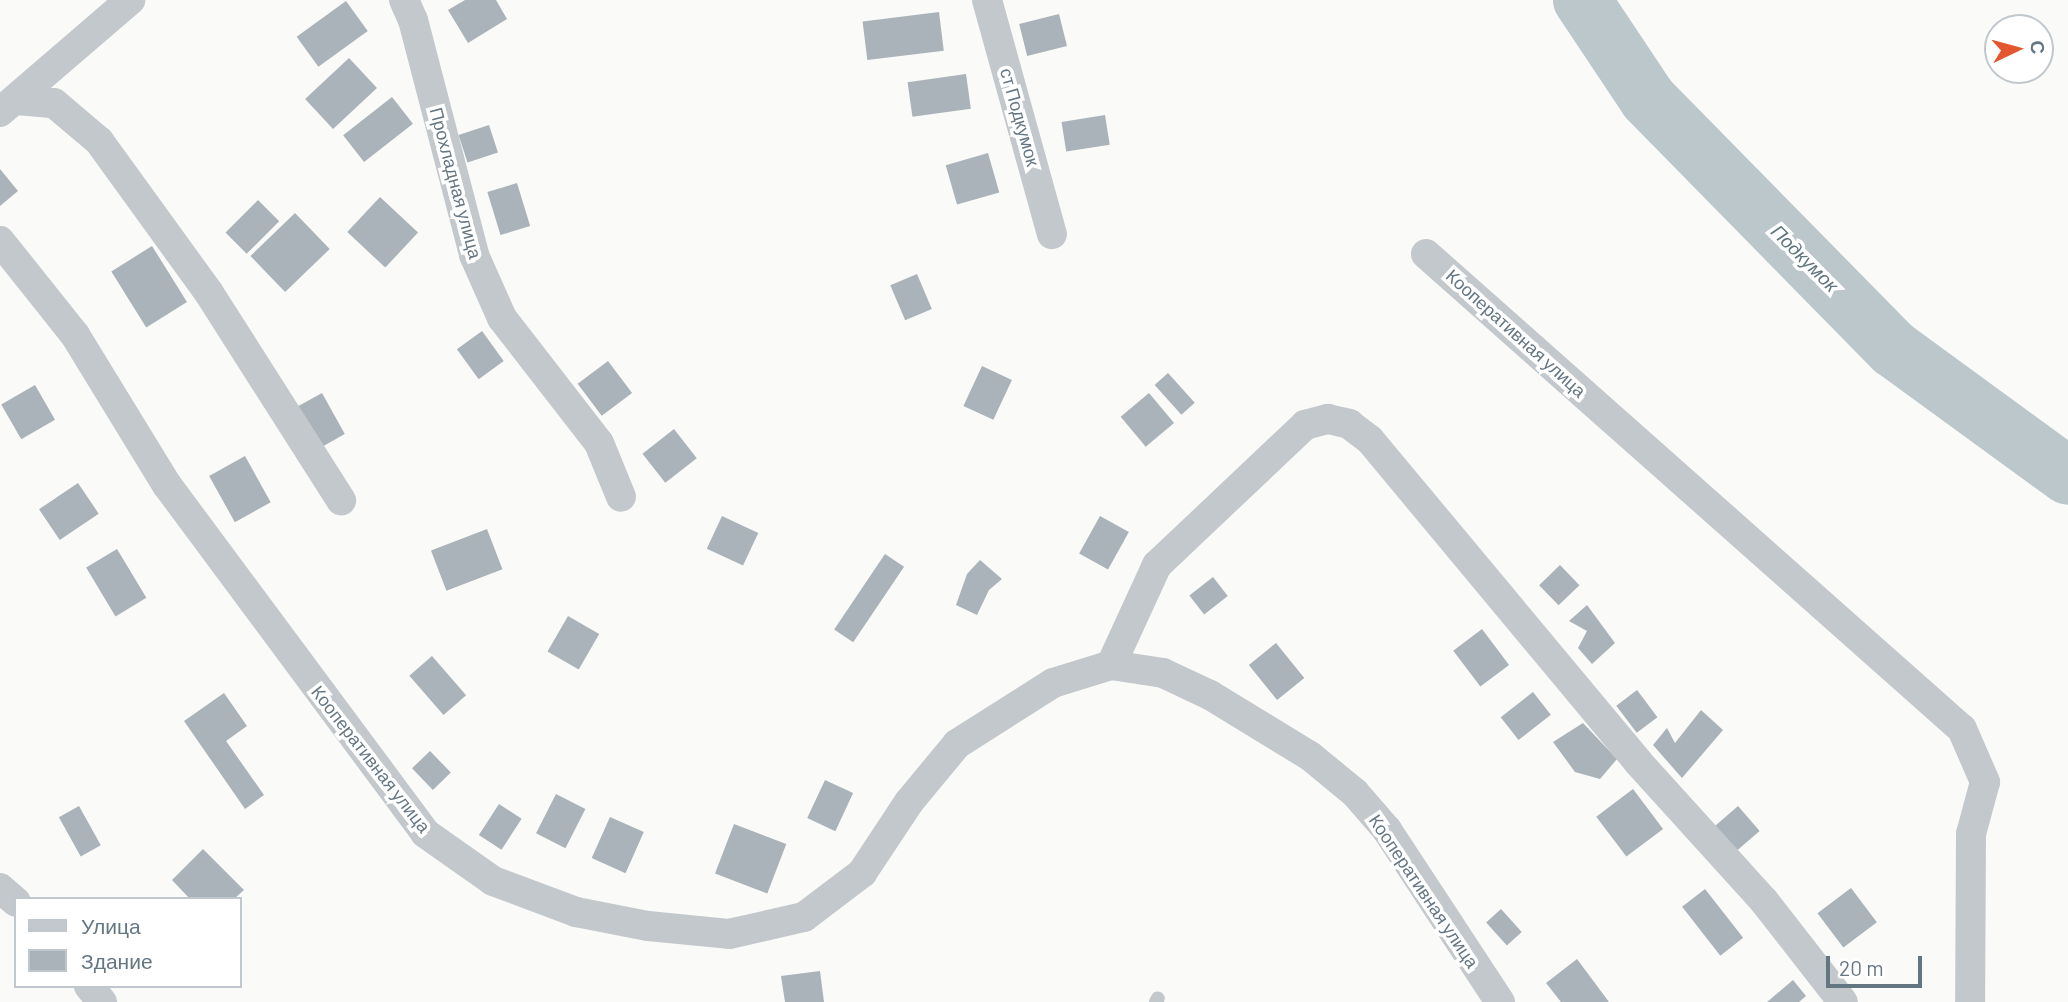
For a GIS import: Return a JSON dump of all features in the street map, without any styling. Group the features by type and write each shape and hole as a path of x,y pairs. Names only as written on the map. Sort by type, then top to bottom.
{"street":[{"path":"8,106 130,0"},
{"name":"Прохладная улица","path":"404,0 414,20 474,255 502,318 599,443 621,497"},
{"name":"ст Подкумок","path":"987,0 1052,233"},
{"path":"8,106 54,103 99,141 209,293 341,500"},
{"name":"Кооперативная улица","path":"0,241 75,335 167,485 425,833 493,881 576,912 648,926 729,934 804,917 862,873 909,802 957,744 1053,683 1111,665 1163,673 1210,695 1310,756 1355,793 1387,830 1500,1002"},
{"name":"Кооперативная улица","path":"1426,254 1962,729 1985,782 1971,834 1970,1002"},
{"path":"1111,665 1157,565 1305,425 1328,419 1349,424 1370,440 1638,762 1764,901 1843,1002"},
{"path":"0,888 14,900"},
{"path":"91,988 102,1002"}],"building":[{"path":"465,0 496,0 507,19 468,43 448,10"},
{"path":"346,1 368,31 318,67 297,37"},
{"path":"939,12 944,51 867,60 863,21"},
{"path":"1059,14 1067,46 1027,56 1019,24"},
{"path":"349,58 377,88 333,129 305,99"},
{"path":"966,74 971,109 912,117 908,82"},
{"path":"392,97 413,124 364,162 343,135"},
{"path":"1105,115 1110,145 1066,152 1062,122"},
{"path":"489,125 498,153 468,162 459,135"},
{"path":"988,153 999,192 957,205 946,165"},
{"path":"0,169 18,191 0,206"},
{"path":"517,183 530,226 501,235 487,192"},
{"path":"380,197 418,232 385,268 347,232"},
{"path":"258,200 279,221 247,254 225,233"},
{"path":"295,213 330,249 285,292 250,256"},
{"path":"152,246 187,302 146,327 111,271"},
{"path":"917,274 932,309 905,320 890,285"},
{"path":"482,331 504,361 479,379 457,349"},
{"path":"608,361 632,393 602,416 578,384"},
{"path":"982,366 1012,380 993,420 963,406"},
{"path":"1168,373 1195,403 1181,415 1155,385"},
{"path":"35,385 55,420 21,439 1,404"},
{"path":"322,393 345,434 318,449 295,408"},
{"path":"1149,393 1174,423 1146,447 1121,417"},
{"path":"674,429 697,458 665,483 642,454"},
{"path":"245,456 271,502 235,522 209,476"},
{"path":"78,483 99,514 60,540 39,509"},
{"path":"722,516 758,533 743,566 707,549"},
{"path":"1100,516 1129,532 1108,570 1079,554"},
{"path":"487,529 502,569 446,591 431,551"},
{"path":"117,549 146,598 115,616 86,568"},
{"path":"885,554 904,567 853,642 834,629"},
{"path":"980,560 1002,579 989,590 977,615 956,605 967,574"},
{"path":"1560,565 1579,585 1559,605 1539,585"},
{"path":"1213,577 1228,596 1204,614 1189,595"},
{"path":"1587,605 1615,643 1592,664 1578,648 1587,631 1569,621"},
{"path":"568,616 599,634 579,670 548,652"},
{"path":"1482,629 1509,665 1480,687 1453,651"},
{"path":"1276,643 1304,678 1277,700 1249,665"},
{"path":"432,656 466,695 443,715 409,676"},
{"path":"1637,690 1657,717 1637,733 1616,706"},
{"path":"1533,692 1551,715 1519,740 1501,717"},
{"path":"224,693 247,726 226,741 264,795 245,809 184,721"},
{"path":"1701,710 1723,730 1682,778 1653,745 1667,728 1675,743"},
{"path":"1583,723 1617,759 1600,779 1575,772 1553,742"},
{"path":"430,751 451,773 433,790 412,768"},
{"path":"825,780 853,793 835,831 807,818"},
{"path":"1633,789 1663,829 1626,857 1596,817"},
{"path":"556,794 585,809 565,848 536,833"},
{"path":"499,804 522,819 501,850 479,835"},
{"path":"79,806 101,845 81,857 59,817"},
{"path":"1738,806 1760,831 1737,851 1715,826"},
{"path":"610,817 644,832 625,873 592,858"},
{"path":"734,824 786,844 767,894 715,873"},
{"path":"203,849 244,890 236,897 188,897 172,880"},
{"path":"1851,888 1877,922 1843,948 1817,913"},
{"path":"1705,889 1743,938 1720,956 1682,907"},
{"path":"1501,909 1522,932 1507,945 1486,922"},
{"path":"1577,959 1609,1002 1561,1002 1546,983"},
{"path":"820,971 824,1002 785,1002 781,976"},
{"path":"1793,980 1806,996 1799,1002 1767,1002"}],"waterway":[{"name":"Подкумок","path":"1582,0 1648,99 1894,349 2068,476"}]}
